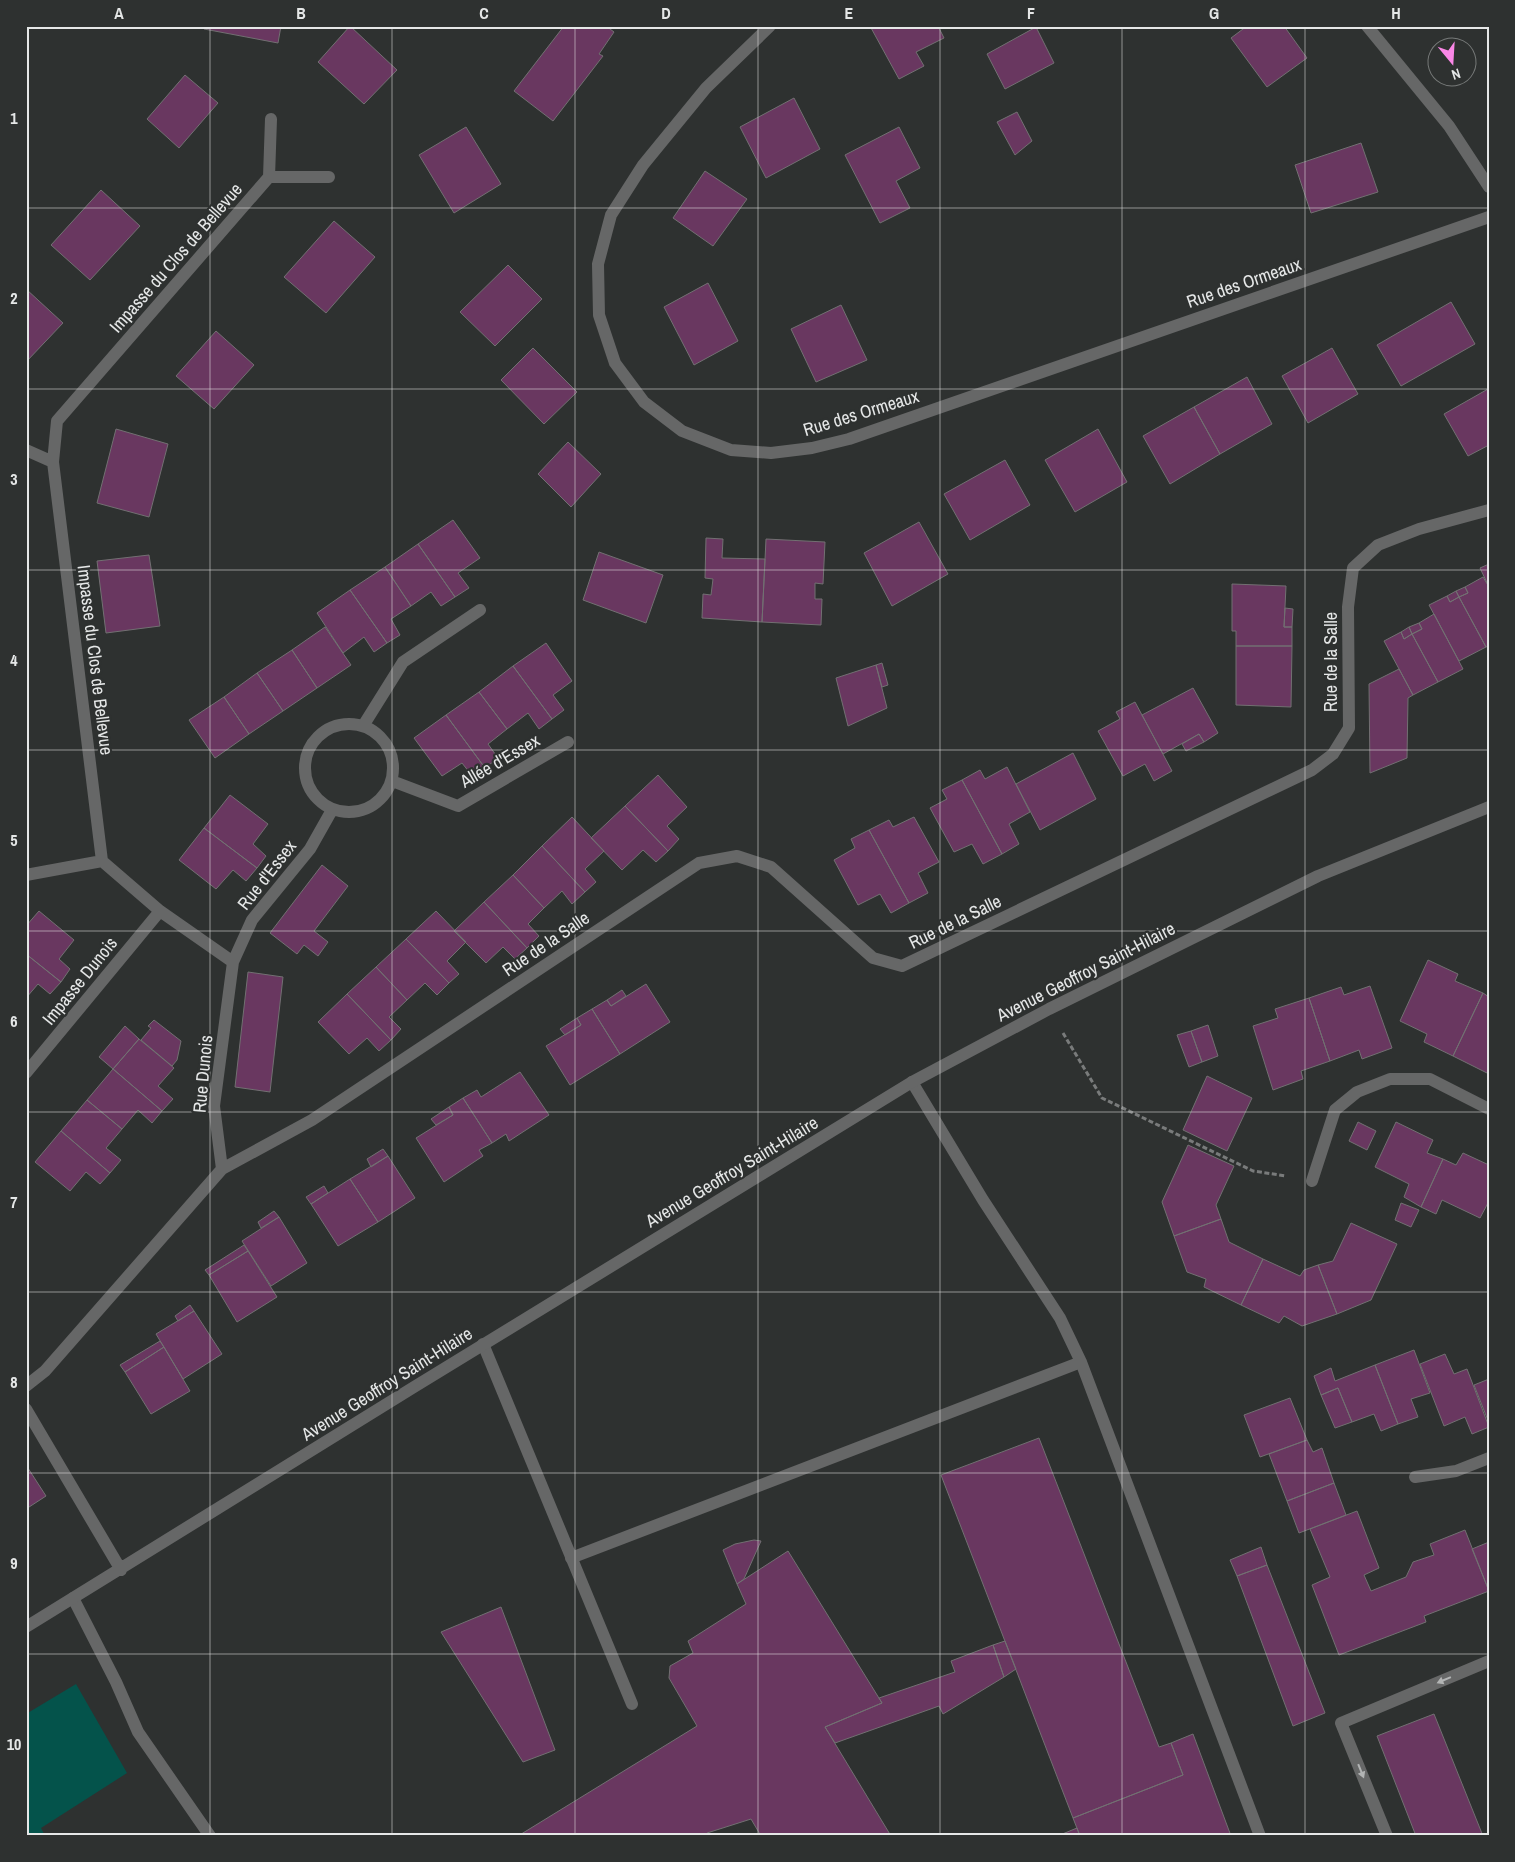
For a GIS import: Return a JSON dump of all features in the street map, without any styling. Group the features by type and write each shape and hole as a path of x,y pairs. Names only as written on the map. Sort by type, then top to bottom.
{"street":[{"name":"Rue des Ormeaux","path":"770,26 706,88 643,165 611,215 598,264 599,315 615,363 644,402 682,431 731,450 771,453 812,448 849,438 1489,217"},
{"path":"1367,26 1449,126 1489,188"},
{"path":"271,119 269,177 329,177"},
{"name":"Impasse du Clos de Bellevue","path":"102,861 53,462 57,421 269,177"},
{"path":"26,450 53,462"},
{"name":"Rue de la Salle","path":"222,1170 312,1120 699,863 737,856 771,868 873,958 902,966 1312,770 1332,754 1349,728 1348,607 1353,568 1378,545 1419,529 1489,510"},
{"path":"363,726 403,662 480,610"},
{"path":"348,723 363,726 374,731 386,742 392,756 394,771 392,781 385,795 371,808 347,813 332,810 319,801 306,782 304,767 308,750 317,737 329,728 348,723"},
{"name":"Allée d'Essex","path":"392,781 458,806 568,742"},
{"name":"Avenue Geoffroy Saint-Hilaire","path":"26,1627 121,1570 483,1344 912,1082 1049,1009 1318,876 1489,807"},
{"name":"Rue d'Essex","path":"233,962 252,920 310,849 332,810"},
{"path":"26,875 102,861 160,911 233,962"},
{"name":"Impasse Dunois","path":"26,1073 160,911"},
{"name":"Rue Dunois","path":"222,1170 214,1106 233,962"},
{"path":"1312,1181 1335,1110 1357,1092 1390,1080 1430,1079 1489,1109"},
{"path":"912,1082 983,1200 1060,1318 1081,1362 1260,1836"},
{"path":"26,1386 45,1371 222,1170"},
{"path":"483,1344 632,1704"},
{"path":"571,1558 1081,1362"},
{"path":"26,1409 121,1570"},
{"path":"1415,1477 1456,1471 1489,1458"},
{"path":"73,1598 116,1682 138,1732 210,1836"},
{"path":"1387,1836 1341,1723 1489,1661"}],"path":[{"path":"1049,1009 1102,1098 1253,1171 1312,1181"}],"green space":[{"path":"76,1684 127,1773 41,1828 45,1836 26,1836 26,1714"}],"building":[{"path":"204,26 281,26 278,43 204,29"},
{"path":"350,26 397,70 364,104 318,62"},
{"path":"564,26 606,26 614,32 599,54 603,56 553,121 514,91"},
{"path":"870,26 938,26 944,38 916,52 924,66 899,79"},
{"path":"1247,26 1284,26 1307,58 1267,87 1231,38"},
{"path":"1036,27 1054,63 1005,89 987,54"},
{"path":"185,75 218,103 179,148 147,119"},
{"path":"794,98 820,149 766,178 740,127"},
{"path":"1017,112 1032,141 1015,155 997,122"},
{"path":"466,127 501,184 454,213 419,155"},
{"path":"899,127 920,168 896,181 910,208 880,223 845,155"},
{"path":"1361,143 1378,192 1311,213 1295,165"},
{"path":"705,171 747,199 713,246 673,218"},
{"path":"101,190 140,226 90,280 51,245"},
{"path":"334,221 375,257 326,313 284,277"},
{"path":"508,265 542,299 495,346 460,312"},
{"path":"708,283 738,341 694,365 664,307"},
{"path":"26,289 63,323 26,362"},
{"path":"1451,302 1475,344 1401,386 1377,345"},
{"path":"841,305 867,360 816,382 791,329"},
{"path":"216,331 254,365 214,409 176,376"},
{"path":"533,348 577,392 544,424 501,380"},
{"path":"1332,348 1358,394 1308,423 1282,376"},
{"path":"1247,377 1272,424 1220,454 1194,407"},
{"path":"1488,389 1489,445 1468,456 1444,414"},
{"path":"1194,407 1220,454 1170,484 1143,436"},
{"path":"116,429 168,444 149,517 97,503"},
{"path":"1098,429 1127,482 1075,512 1045,460"},
{"path":"568,442 601,474 571,507 538,474"},
{"path":"1005,460 1030,505 970,540 944,494"},
{"path":"453,520 480,558 458,573 469,588 455,597 418,544"},
{"path":"919,522 948,574 892,606 864,553"},
{"path":"706,538 723,539 722,558 765,559 762,622 702,618 703,594 711,595 713,579 705,578"},
{"path":"766,539 825,542 823,584 815,583 815,599 822,599 821,625 762,622"},
{"path":"418,544 455,597 441,606 431,592 411,606 385,567"},
{"path":"599,552 663,575 646,623 583,600"},
{"path":"149,555 160,626 106,633 97,561"},
{"path":"1489,564 1489,587 1480,568"},
{"path":"385,567 411,606 391,619 400,635 387,643 350,590"},
{"path":"1483,577 1489,587 1489,646 1486,647 1459,597 1468,593 1465,587"},
{"path":"1232,584 1286,586 1284,627 1292,627 1292,646 1236,646 1236,631 1232,631"},
{"path":"1465,587 1468,593 1459,597 1456,591"},
{"path":"350,590 387,643 374,652 364,637 343,653 317,613"},
{"path":"1456,591 1459,597 1450,602 1447,596"},
{"path":"1447,596 1450,602 1459,597 1486,647 1459,661 1429,605"},
{"path":"1285,608 1293,609 1292,627 1284,627"},
{"path":"1434,614 1463,669 1438,682 1412,634 1422,629 1419,623"},
{"path":"1419,623 1422,629 1412,634 1409,627"},
{"path":"325,627 351,665 317,688 292,650"},
{"path":"1409,627 1412,634 1404,639 1401,632"},
{"path":"1401,632 1404,639 1412,634 1438,682 1413,695 1384,641"},
{"path":"546,643 572,681 553,695 564,710 552,719 513,666"},
{"path":"1236,646 1292,646 1291,707 1236,705"},
{"path":"292,650 317,688 283,711 257,673"},
{"path":"882,663 888,685 882,687 876,665"},
{"path":"876,665 887,708 848,726 836,678"},
{"path":"513,666 552,719 539,729 528,713 507,729 479,692"},
{"path":"1399,669 1413,695 1408,698 1407,758 1370,773 1369,684"},
{"path":"257,673 283,711 249,734 224,697"},
{"path":"1193,688 1218,733 1204,742 1199,734 1163,754 1142,715"},
{"path":"479,692 507,729 488,744 498,758 485,768 446,715"},
{"path":"224,697 249,734 215,758 189,720"},
{"path":"1135,702 1172,771 1154,781 1145,764 1123,776 1098,731 1120,719 1116,712"},
{"path":"446,715 485,768 473,777 462,763 442,776 414,738"},
{"path":"1199,734 1204,742 1186,751 1182,744"},
{"path":"1073,753 1096,799 1040,830 1016,784"},
{"path":"1007,767 1030,812 1009,824 1019,844 1002,854 962,780 980,770 985,779"},
{"path":"658,775 687,807 667,826 679,839 668,851 625,806"},
{"path":"962,780 1002,854 983,864 972,844 954,852 930,808 947,799 942,790"},
{"path":"230,795 268,824 253,844 266,856 257,868 204,828"},
{"path":"625,806 668,851 656,862 643,850 622,870 591,838"},
{"path":"572,817 604,851 585,869 596,882 585,892 542,846"},
{"path":"914,817 939,862 918,873 928,893 909,903 869,830 889,820 893,827"},
{"path":"204,828 257,868 246,881 233,870 216,889 179,860"},
{"path":"869,830 909,903 891,913 880,894 858,905 834,860 855,848 851,839"},
{"path":"542,846 585,892 572,904 562,891 544,908 513,875"},
{"path":"322,865 348,886 314,931 328,942 318,956 304,945 297,954 270,933"},
{"path":"513,875 544,908 528,924 539,936 527,948 484,902"},
{"path":"484,902 527,948 515,959 503,947 486,963 454,931"},
{"path":"39,911 74,940 59,959 70,969 61,982 26,954 26,926"},
{"path":"436,911 466,942 447,961 459,974 449,983 406,939"},
{"path":"406,939 449,983 437,995 425,983 407,1000 376,967"},
{"path":"26,954 61,982 50,994 38,984 26,998"},
{"path":"1428,960 1458,974 1455,981 1483,993 1453,1056 1424,1042 1427,1034 1400,1021"},
{"path":"376,967 407,1000 389,1017 401,1029 391,1040 347,994"},
{"path":"248,972 283,977 270,1092 235,1087"},
{"path":"646,984 670,1022 620,1054 592,1009 607,1000 611,1006"},
{"path":"1370,986 1392,1048 1362,1059 1359,1050 1330,1061 1309,998 1341,987 1344,995"},
{"path":"622,990 626,996 611,1006 607,1000"},
{"path":"1483,993 1489,997 1489,1074 1453,1056"},
{"path":"347,994 391,1040 379,1051 367,1038 349,1054 318,1022"},
{"path":"1309,998 1330,1061 1301,1071 1303,1079 1273,1090 1253,1026 1278,1018 1275,1009"},
{"path":"592,1009 620,1054 570,1085 546,1046 581,1025 577,1018"},
{"path":"577,1018 581,1025 565,1035 560,1029"},
{"path":"154,1020 181,1041 177,1060 172,1066 141,1040 151,1028 148,1026"},
{"path":"1208,1025 1218,1056 1202,1062 1191,1031"},
{"path":"125,1026 139,1039 113,1069 99,1057"},
{"path":"1191,1031 1202,1062 1189,1067 1177,1035"},
{"path":"139,1039 174,1068 158,1086 173,1099 162,1111 113,1069"},
{"path":"113,1069 162,1111 152,1123 138,1110 122,1129 87,1100"},
{"path":"520,1072 549,1115 509,1141 506,1134 492,1143 463,1098 477,1090 481,1097"},
{"path":"1207,1076 1252,1098 1227,1151 1183,1130"},
{"path":"463,1098 492,1143 479,1150 483,1156 444,1182 416,1138 453,1115 449,1107"},
{"path":"87,1100 122,1129 106,1148 121,1160 110,1173 61,1131"},
{"path":"449,1107 453,1115 436,1125 431,1119"},
{"path":"1358,1122 1376,1131 1367,1150 1349,1141"},
{"path":"1396,1122 1433,1140 1427,1153 1443,1159 1421,1207 1404,1197 1409,1184 1375,1167"},
{"path":"61,1131 110,1173 100,1184 86,1172 70,1191 35,1162"},
{"path":"1188,1145 1234,1166 1216,1205 1221,1219 1174,1236 1162,1202"},
{"path":"383,1149 388,1156 371,1167 367,1159"},
{"path":"1463,1153 1489,1165 1489,1201 1480,1218 1442,1200 1436,1214 1421,1207 1443,1159 1456,1165"},
{"path":"388,1156 415,1198 378,1222 350,1179"},
{"path":"350,1179 378,1222 338,1246 311,1204"},
{"path":"324,1186 328,1193 311,1204 306,1197"},
{"path":"1401,1203 1419,1210 1411,1227 1395,1220"},
{"path":"274,1211 279,1217 261,1228 258,1222"},
{"path":"279,1217 307,1263 271,1286 242,1241"},
{"path":"1221,1219 1229,1242 1263,1259 1241,1305 1204,1287 1206,1279 1187,1272 1174,1236"},
{"path":"1351,1223 1397,1244 1371,1300 1337,1314 1318,1265 1333,1261"},
{"path":"244,1245 248,1251 209,1275 205,1270"},
{"path":"248,1251 277,1297 237,1322 209,1275"},
{"path":"1263,1259 1300,1276 1304,1270 1318,1265 1337,1314 1302,1326 1284,1316 1279,1323 1241,1305"},
{"path":"190,1305 194,1311 178,1321 175,1316"},
{"path":"194,1311 222,1354 183,1379 156,1334"},
{"path":"160,1341 164,1347 125,1372 120,1365"},
{"path":"164,1347 190,1391 151,1414 125,1372"},
{"path":"1414,1350 1430,1393 1411,1399 1418,1417 1398,1424 1375,1365"},
{"path":"1445,1354 1454,1374 1467,1369 1489,1427 1472,1434 1465,1417 1444,1426 1420,1364"},
{"path":"1375,1365 1398,1424 1381,1431 1374,1414 1352,1422 1338,1388 1321,1395 1314,1376 1331,1368 1335,1381"},
{"path":"1489,1379 1489,1423 1474,1385"},
{"path":"1338,1388 1352,1422 1335,1428 1321,1395"},
{"path":"1290,1398 1307,1440 1260,1457 1244,1415"},
{"path":"1039,1438 1159,1747 1171,1743 1183,1775 1073,1818 941,1475"},
{"path":"1307,1440 1313,1452 1322,1448 1334,1483 1287,1501 1269,1454"},
{"path":"26,1465 46,1496 26,1509"},
{"path":"1334,1483 1346,1515 1299,1533 1287,1501"},
{"path":"1357,1511 1379,1568 1364,1575 1371,1591 1406,1577 1413,1562 1434,1555 1430,1544 1465,1530 1489,1591 1424,1616 1426,1622 1339,1655 1312,1585 1330,1577 1310,1529"},
{"path":"754,1540 761,1541 744,1579 737,1584 723,1550 735,1544"},
{"path":"1489,1542 1489,1591 1472,1549"},
{"path":"1261,1547 1267,1565 1237,1576 1230,1560"},
{"path":"788,1551 882,1703 825,1727 891,1836 761,1836 751,1819 707,1833 709,1836 518,1836 697,1726 669,1678 670,1666 693,1653 688,1641 746,1604 737,1584"},
{"path":"1267,1565 1325,1713 1293,1726 1237,1576"},
{"path":"501,1607 555,1750 523,1762 441,1632"},
{"path":"1005,1641 1016,1669 1004,1677 993,1645"},
{"path":"993,1645 1004,1677 943,1714 939,1706 835,1743 825,1727 882,1703 879,1698 955,1672 951,1661"},
{"path":"1434,1714 1483,1836 1416,1836 1377,1736"},
{"path":"1193,1734 1231,1836 1080,1836 1073,1818 1183,1775 1171,1743"},
{"path":"1077,1828 1080,1836 1060,1836 1060,1835"}]}
